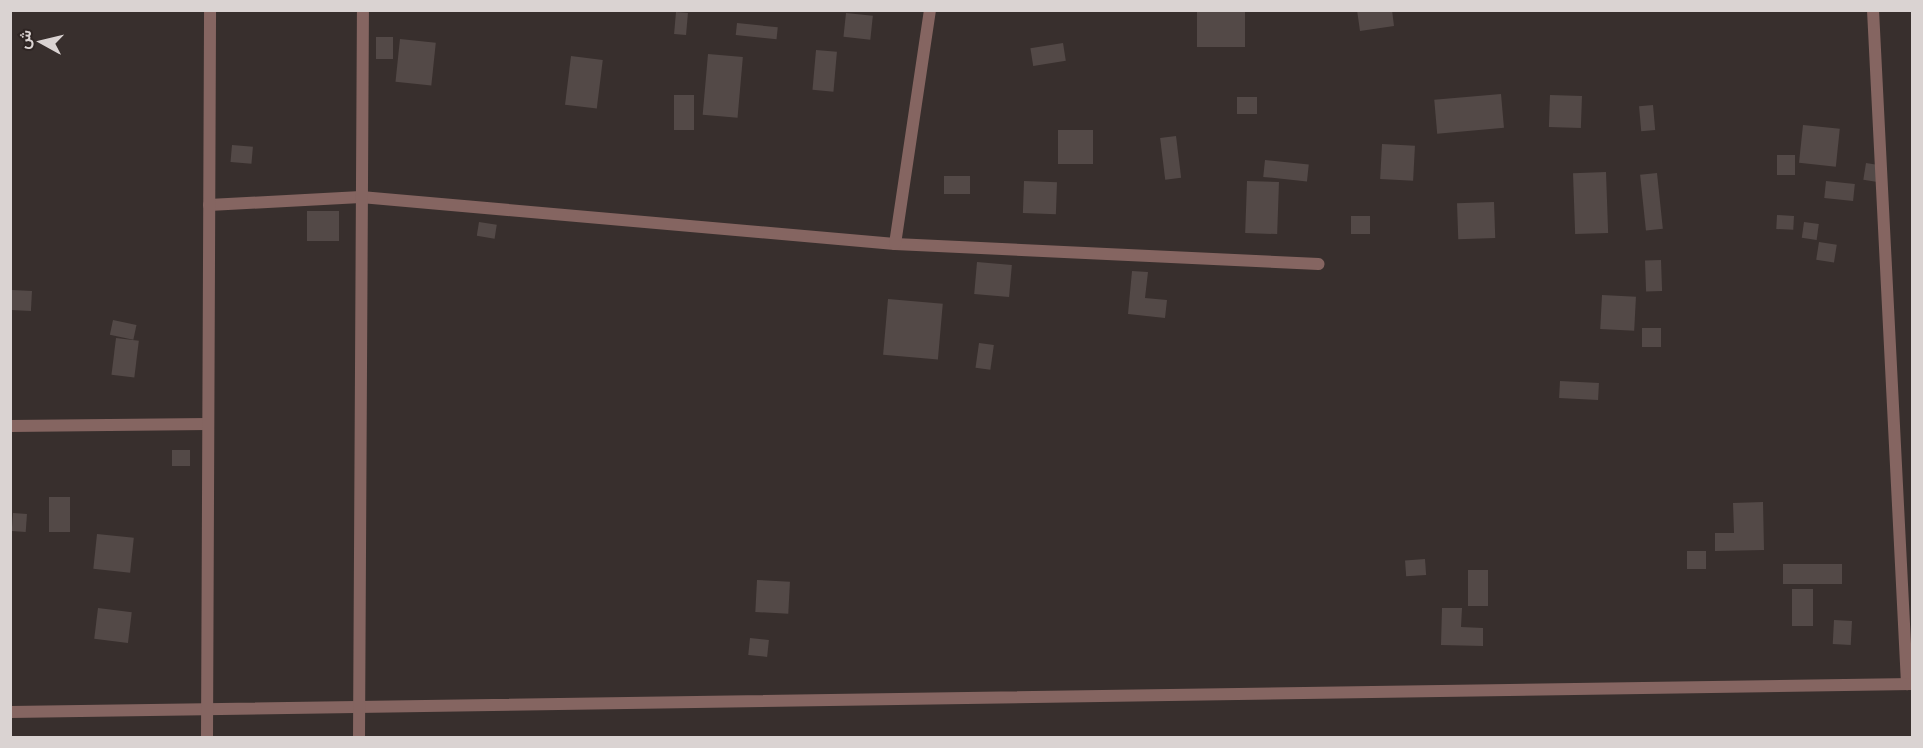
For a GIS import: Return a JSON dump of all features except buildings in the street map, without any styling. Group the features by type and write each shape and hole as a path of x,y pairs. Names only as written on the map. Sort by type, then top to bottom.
{"street":[{"path":"207,738 210,10"},
{"path":"359,738 363,10"},
{"path":"895,243 930,10"},
{"path":"10,712 1910,684 1873,10"},
{"path":"209,205 361,197 895,243 1319,264"},
{"path":"10,426 208,424"}]}
